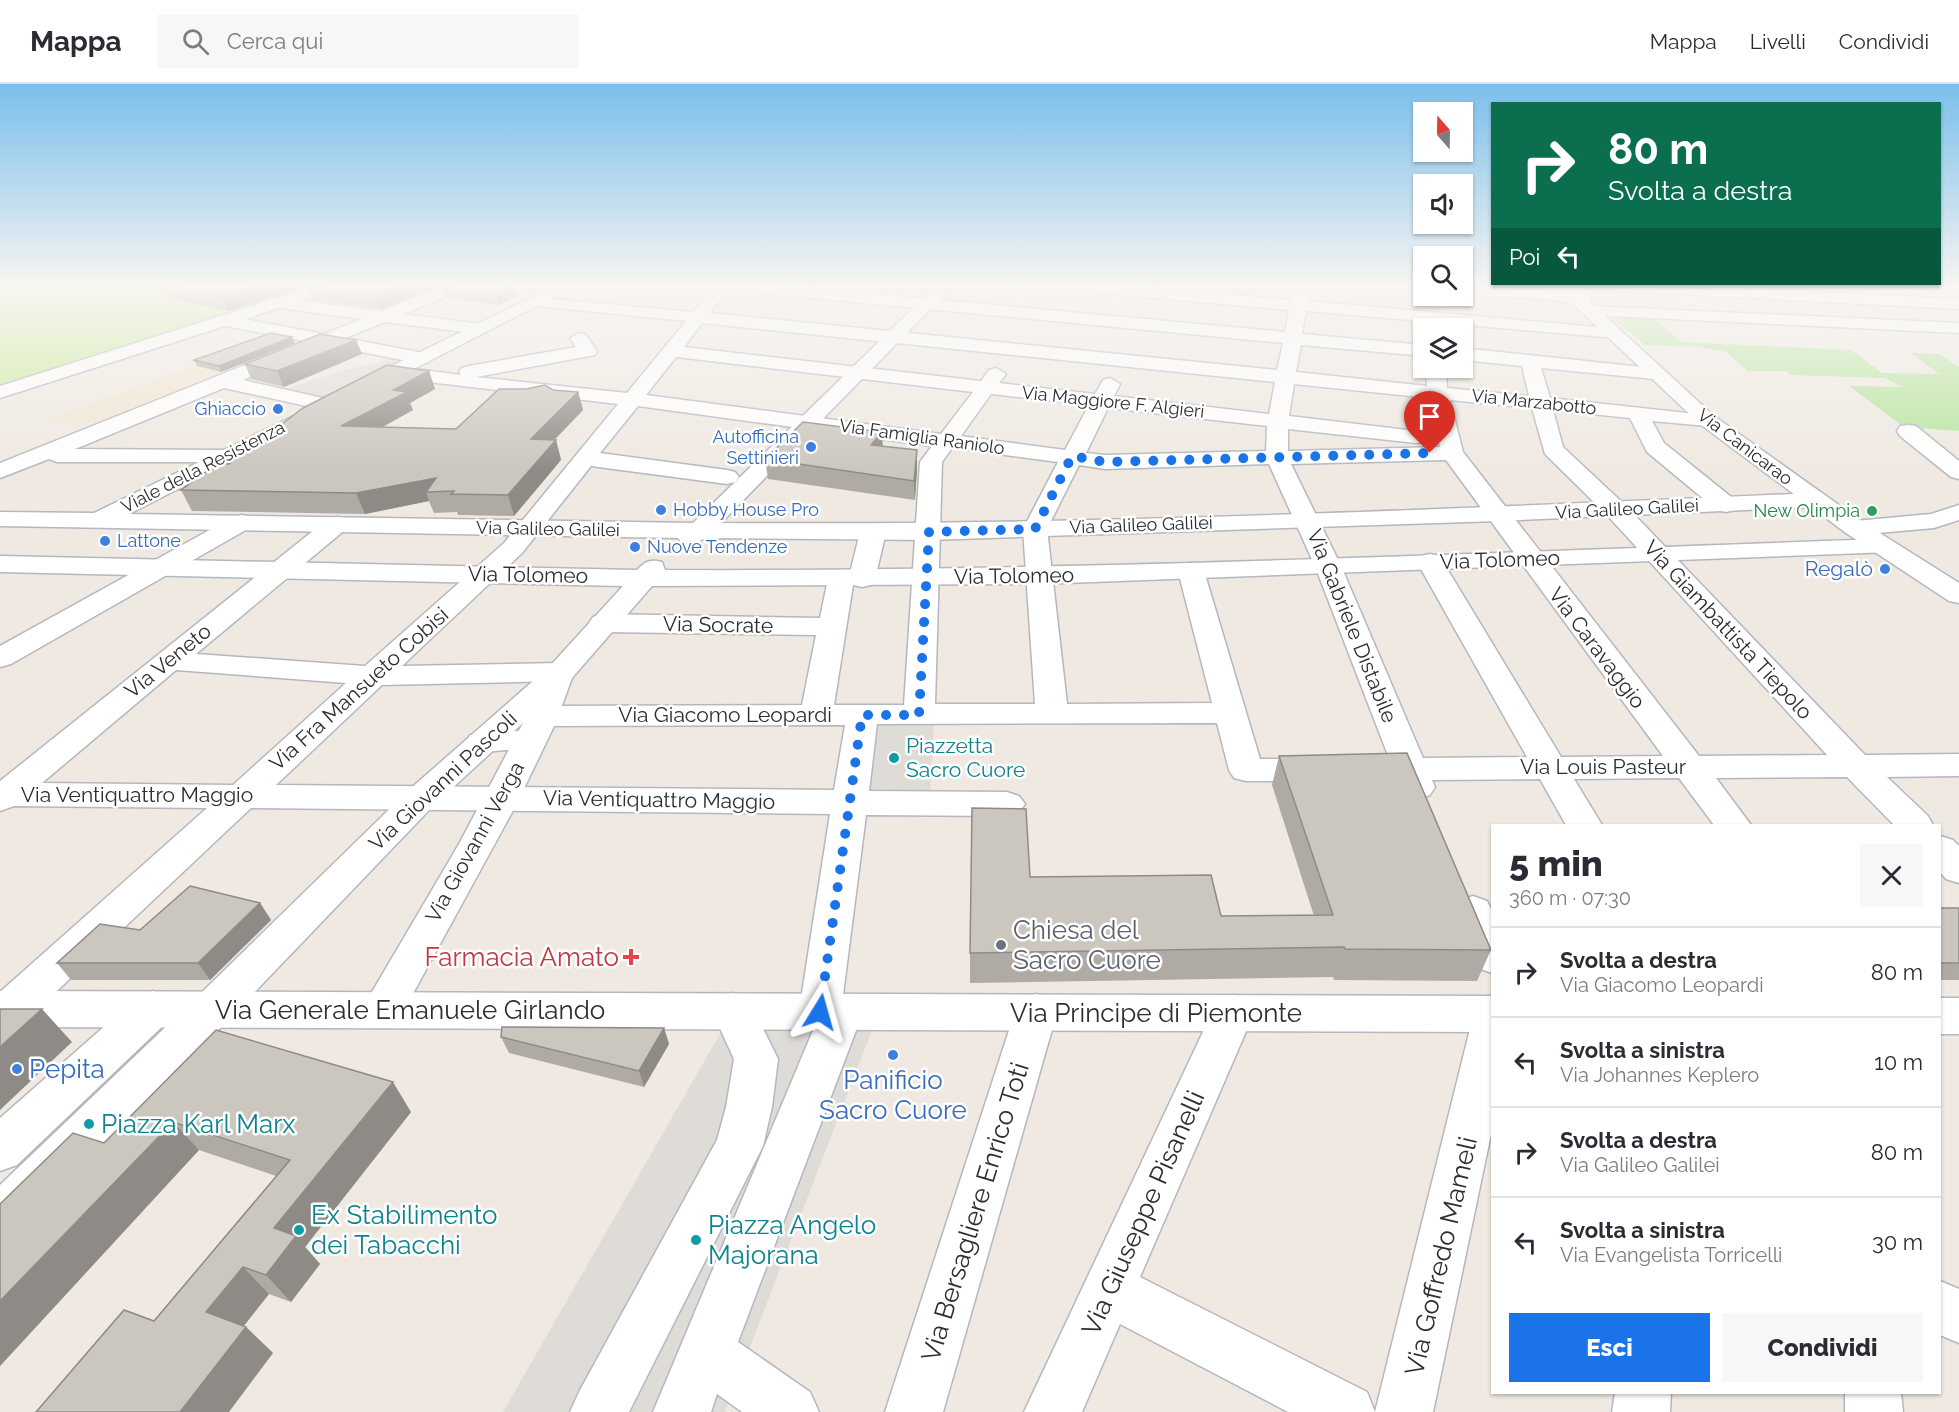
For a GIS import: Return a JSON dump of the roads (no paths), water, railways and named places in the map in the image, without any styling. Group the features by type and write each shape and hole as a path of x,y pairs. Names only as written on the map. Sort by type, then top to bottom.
{"street":[{"path":"0,392 140,348"},
{"path":"0,471 306,348"},
{"path":"369,348 422,358"},
{"name":"Viale della Resistenza","path":"3,565 54,542 442,348"},
{"path":"434,378 588,351 586,348"},
{"name":"Via Fra Mansueto Cobisi","path":"5,1009 513,548 672,348"},
{"name":"Via Giovanni Pascoli","path":"0,1219 421,798 561,672 645,578 671,540 727,477 788,419 848,372 873,348"},
{"name":"Via Marzabotto","path":"1004,348 1286,377 1437,380 1543,403 1707,420"},
{"path":"1052,714 1035,529 1130,348"},
{"name":"Via Gabriele Distabile","path":"1292,348 1278,421 1278,458 1328,566 1433,821"},
{"path":"1391,348 1413,350"},
{"name":"Via Canicarao","path":"1629,348 1653,373 1707,420 1855,528 1959,595"},
{"path":"919,715 931,462 1014,349"},
{"name":"Via Maggiore F. Algieri","path":"670,351 1278,421 1451,447"},
{"path":"1473,355 1653,373"},
{"name":"Via Giambattista Tiepolo","path":"1530,361 1543,403 1553,449 1616,510 1857,767 1914,824"},
{"name":"Via Famiglia Raniolo","path":"394,372 631,399 1105,462 1278,458 1451,447"},
{"name":"Via Giovanni Pascoli","path":"699,531 809,422 848,372"},
{"name":"Via Caravaggio","path":"1437,380 1451,447 1530,559 1732,824"},
{"path":"221,381 329,405"},
{"path":"1638,413 1655,447 1726,504"},
{"path":"1908,431 1959,472"},
{"path":"0,454 223,457"},
{"path":"584,458 727,477"},
{"name":"Via Galileo Galilei","path":"0,519 98,519 527,529 671,540 699,531 929,532 1616,510 1815,500"},
{"path":"1855,528 1934,521 1956,516"},
{"path":"0,658 242,522"},
{"name":"Via Veneto","path":"2,796 337,524"},
{"path":"816,715 832,627 873,532"},
{"name":"Via Tolomeo","path":"3,565 645,578 852,579 1040,576 1883,547"},
{"path":"1430,562 1583,824"},
{"path":"1191,571 1231,713"},
{"name":"Via Socrate","path":"603,623 832,627"},
{"path":"169,661 374,676 561,672"},
{"name":"Via Giovanni Verga","path":"383,1010 501,798 537,728 561,672"},
{"name":"Via Louis Pasteur","path":"1231,713 1246,770 1959,765"},
{"name":"Via Giacomo Leopardi","path":"482,742 537,728 816,715 1231,713"},
{"path":"682,1412 722,1364 831,1012 850,802 862,715"},
{"name":"Via Ventiquattro Maggio","path":"2,796 501,798 1007,804"},
{"path":"1941,850 1959,869"},
{"path":"1461,884 1491,955"},
{"name":"Via Generale Emanuele Girlando","path":"5,1009 831,1012"},
{"path":"0,1149 153,1009"},
{"path":"599,1412 738,1146 749,1107 756,1059 733,1011"},
{"name":"Via Principe di Piemonte","path":"831,1012 1491,1014"},
{"name":"Via Bersagliere Enrico Toti","path":"914,1412 1036,1012"},
{"name":"Via Giuseppe Pisanelli","path":"1053,1412 1233,1013"},
{"path":"1941,1016 1959,1016"},
{"name":"Via Goffredo Mameli","path":"1404,1412 1482,1125 1491,1039"},
{"path":"1108,1289 1347,1412"},
{"path":"1941,1308 1959,1316"},
{"path":"722,1364 790,1412"},
{"path":"1641,1412 1643,1394"},
{"path":"1873,1394 1874,1412"}],"place":[{"name":"Ghiaccio","path":"278,409"},
{"name":"Autofficina Settinieri","path":"811,447"},
{"name":"Hobby House Pro","path":"661,510"},
{"name":"New Olimpia","path":"1872,511"},
{"name":"Lattone","path":"105,541"},
{"name":"Nuove Tendenze","path":"635,547"},
{"name":"Regalò","path":"1885,569"},
{"name":"Piazzetta Sacro Cuore","path":"894,758"},
{"name":"Chiesa del Sacro Cuore","path":"1001,945"},
{"name":"Farmacia Amato","path":"631,957"},
{"name":"Panificio Sacro Cuore","path":"893,1055"},
{"name":"Pepita","path":"17,1069"},
{"name":"Piazza Karl Marx","path":"89,1124"},
{"name":"Ex Stabilimento dei Tabacchi","path":"299,1230"},
{"name":"Piazza Angelo Majorana","path":"696,1240"}]}
